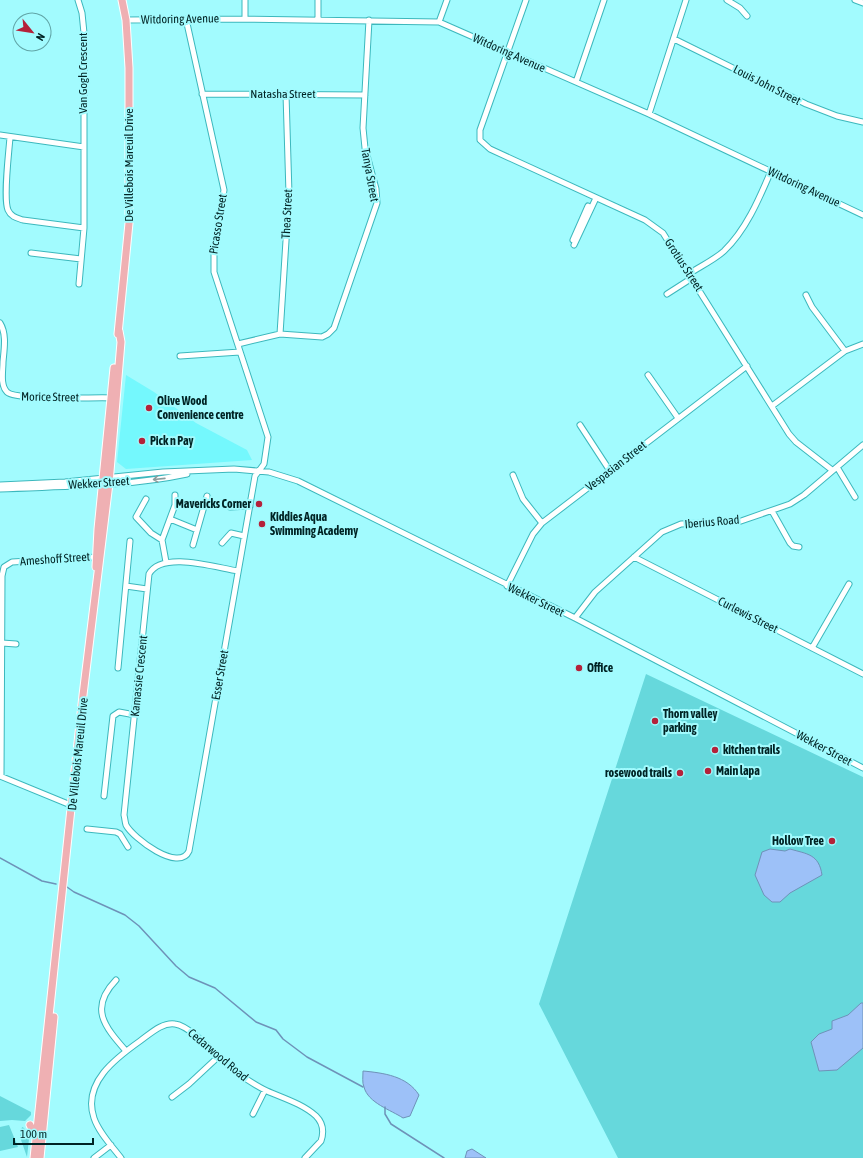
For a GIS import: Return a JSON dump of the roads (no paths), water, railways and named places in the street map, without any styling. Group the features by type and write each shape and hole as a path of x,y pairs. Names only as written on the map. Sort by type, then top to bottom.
{"main road":[{"name":"De Villebois Mareuil Drive","path":"34,1158 96,579 114,398 129,223 129,68 126,20 122,0"},
{"name":"De Villebois Mareuil Drive","path":"40,1158 52,1043 59,929"},
{"path":"38,1125 41,1121 46,1097"},
{"path":"36,1139 29,1125 39,1117"}],"street":[{"name":"Van Gogh Crescent","path":"78,0 82,13 84,33 84,228 79,284"},
{"path":"245,0 245,19"},
{"path":"318,0 318,20"},
{"path":"439,22 446,0"},
{"path":"508,52 526,0"},
{"path":"576,82 604,0"},
{"path":"649,114 686,0"},
{"path":"727,0 740,8 747,16"},
{"path":"855,0 863,3"},
{"name":"Picasso Street","path":"186,19 224,190 214,250 213,266 268,437 267,451 260,470"},
{"name":"Witdoring Avenue","path":"126,20 245,19 439,22 649,114 863,215"},
{"name":"Tanya Street","path":"280,334 322,337 331,332 377,203 376,190 365,148 363,128 369,20"},
{"name":"Louis John Street","path":"674,39 806,104 836,116 863,122"},
{"name":"Grotius Street","path":"508,52 480,130 480,140 490,149 657,227 668,238 792,438 832,470"},
{"name":"Natasha Street","path":"202,94 365,95"},
{"name":"Thea Street","path":"280,334 289,194 286,94"},
{"path":"0,136 84,148"},
{"path":"10,137 6,195 9,212 15,218 23,220 84,228"},
{"path":"666,294 720,254 732,241 750,217 771,171"},
{"path":"574,243 595,197"},
{"path":"31,253 81,259"},
{"path":"806,295 812,307 845,351"},
{"name":"Morice Street","path":"0,323 4,336 4,386 9,393 28,397 114,398"},
{"path":"238,344 280,334"},
{"path":"772,406 845,351 863,344"},
{"path":"180,356 240,352"},
{"name":"Vespasian Street","path":"507,586 533,534 542,523 747,366"},
{"path":"648,375 678,418"},
{"path":"580,425 610,471"},
{"name":"Iberius Road","path":"575,618 595,592 654,539 672,527 681,524 741,521 772,511 798,500 836,466 863,445"},
{"path":"836,466 854,497"},
{"name":"Wekker Street","path":"0,485 169,478 197,472 234,469 260,470 298,481 507,586 575,618 863,768"},
{"name":"Esser Street","path":"127,826 162,855 181,858 187,855 189,851 255,476 260,470"},
{"path":"513,475 523,499 542,523"},
{"name":"Wekker Street","path":"0,489 106,480"},
{"path":"175,495 175,505 162,540 166,562 178,561 238,571"},
{"path":"193,545 206,496"},
{"path":"146,499 136,517 151,533 162,540"},
{"path":"230,507 250,506"},
{"path":"772,511 790,543 793,546 799,547"},
{"path":"170,519 197,530"},
{"path":"222,543 231,533 244,536"},
{"path":"118,668 130,541"},
{"name":"Ameshoff Street","path":"0,776 3,571 7,564 98,557"},
{"name":"Curlewis Street","path":"634,557 863,674"},
{"name":"Kamassie Crescent","path":"127,826 124,815 147,589 151,570 155,566 166,562"},
{"path":"812,648 849,584"},
{"path":"126,586 147,589"},
{"path":"2,643 16,644"},
{"path":"104,796 113,716 119,712 135,715"},
{"path":"0,776 72,806"},
{"path":"120,834 127,826"},
{"path":"87,829 112,831 120,834 128,846"},
{"path":"116,980 103,996 101,1012 106,1026 126,1051"},
{"name":"Cedarwood Road","path":"121,1158 110,1145 94,1118 92,1107 93,1091 102,1075 126,1051 156,1029 166,1024 176,1024 192,1033 218,1057 246,1079 307,1110 320,1121 323,1131 321,1141 305,1158"},
{"path":"172,1097 189,1084 218,1057"},
{"path":"254,1114 265,1090"},
{"path":"94,1158 110,1145"}],"waterway":[{"path":"0,858 42,881 56,884"},
{"path":"67,887 74,892 125,915 139,926 176,966 189,977 215,988 256,1022 276,1030 283,1039 307,1057 363,1087"},
{"path":"385,1107 385,1114 391,1124 444,1158"}],"place":[{"name":"Olive Wood Convenience centre","path":"149,408"},
{"name":"Pick n Pay","path":"142,441"},
{"name":"Mavericks Corner","path":"259,504"},
{"name":"Kiddies Aqua Swimming Academy","path":"262,524"},
{"name":"Office","path":"579,668"},
{"name":"Thorn valley parking","path":"655,721"},
{"name":"kitchen trails","path":"715,750"},
{"name":"Main lapa","path":"708,771"},
{"name":"rosewood trails","path":"680,773"},
{"name":"Hollow Tree","path":"832,841"}]}
